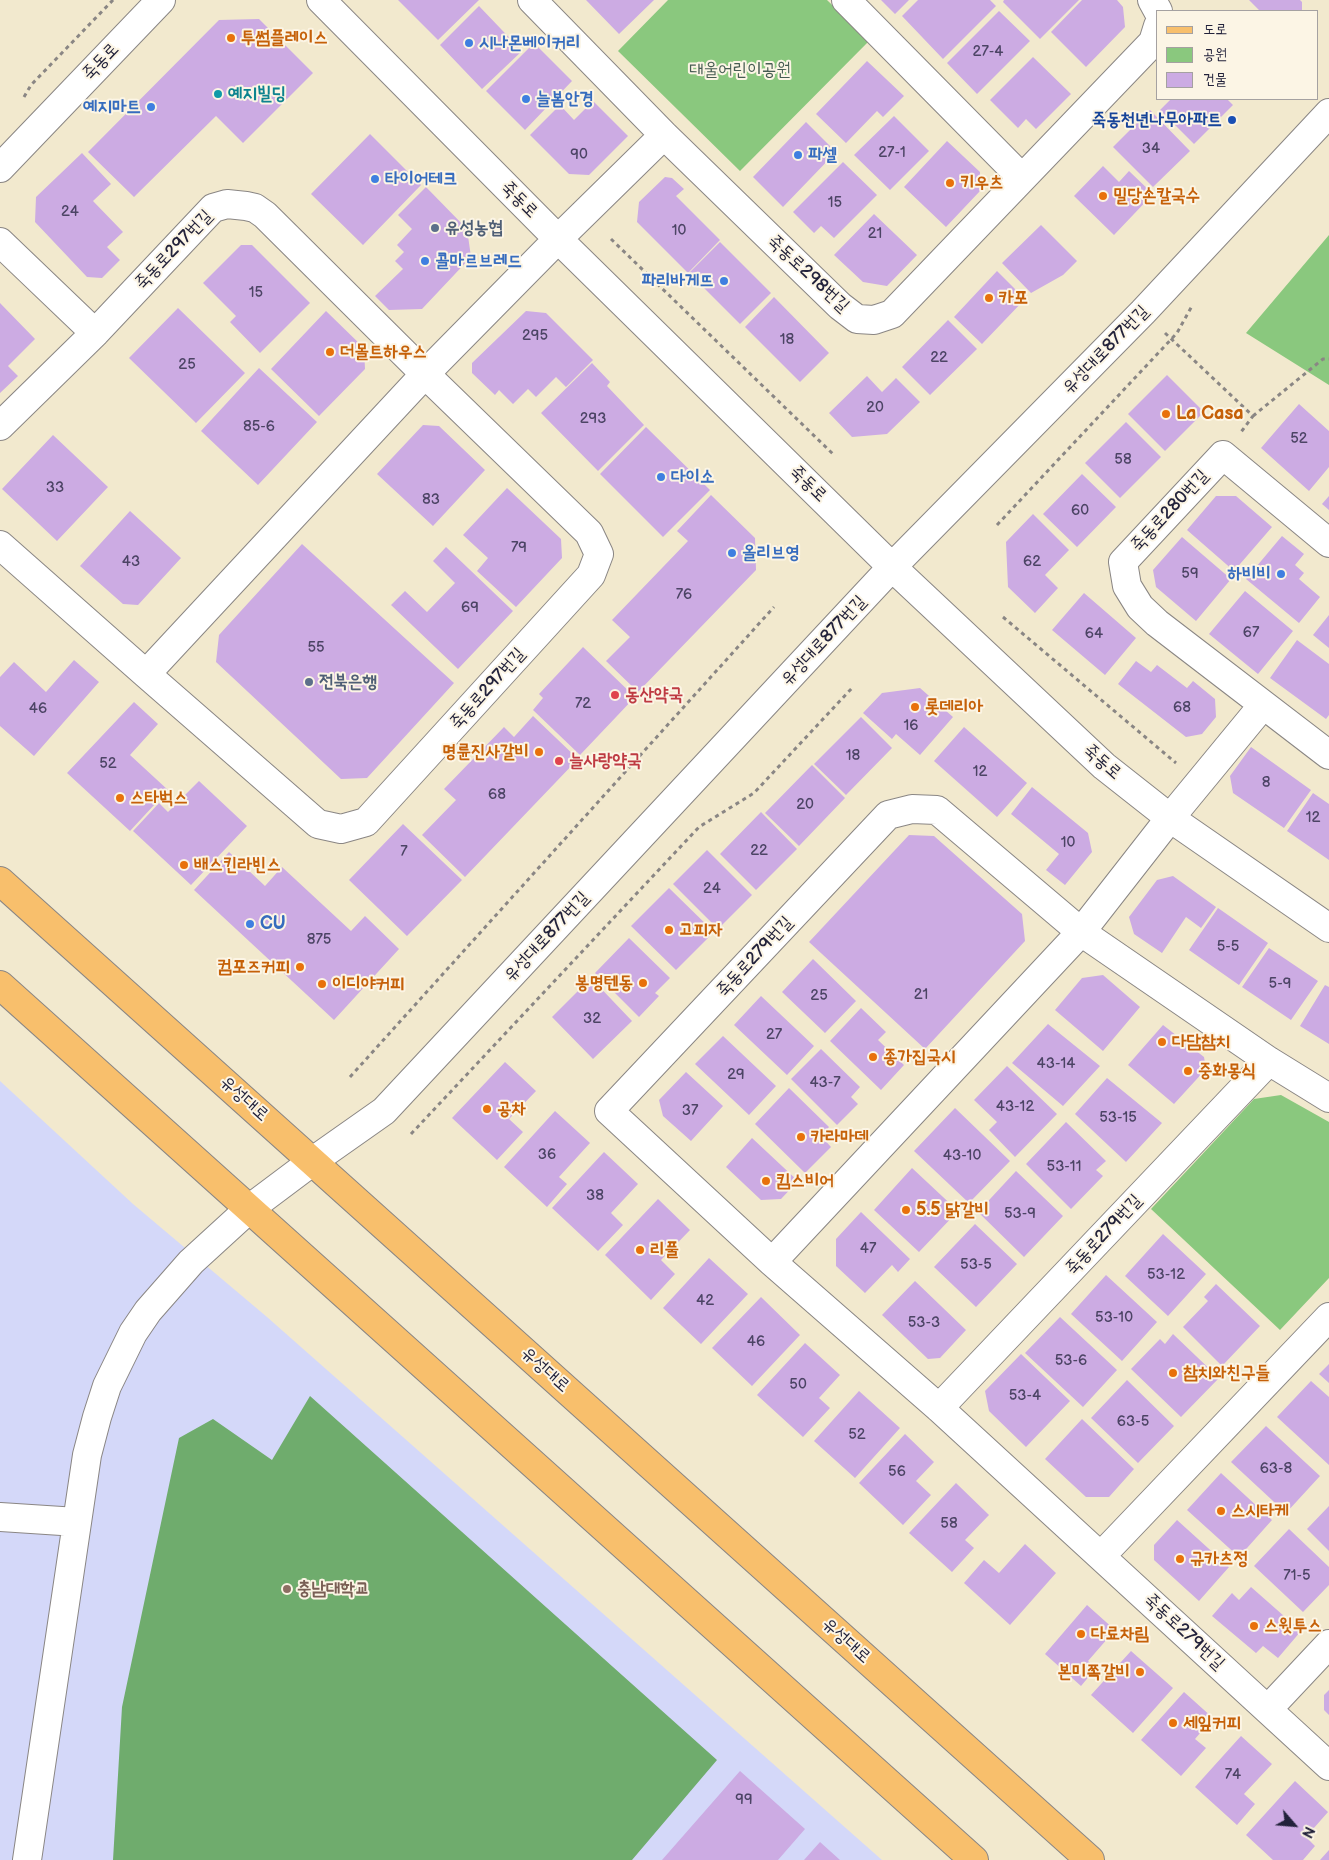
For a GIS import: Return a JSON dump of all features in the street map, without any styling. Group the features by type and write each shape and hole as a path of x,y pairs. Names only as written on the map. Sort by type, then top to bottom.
{"main road":[{"name":"유성대로","path":"0,880 1090,1860"},
{"path":"0,985 974,1860"}],"street":[{"name":"죽동로","path":"0,168 161,0"},
{"name":"죽동로","path":"321,0 558,239 892,567 1104,766 1170,818 1329,928"},
{"name":"죽동로298번길","path":"532,0 664,135 833,299 857,319 874,320 892,314 1153,42 1156,32"},
{"path":"846,0 1022,178"},
{"name":"유성대로877번길","path":"27,1860 87,1454 107,1386 134,1333 167,1288 191,1262 249,1209 313,1160 384,1111 892,567 1143,312 1329,113"},
{"path":"146,674 425,374 664,135"},
{"name":"죽동로297번길","path":"0,426 94,333 213,208 227,204 246,206 254,208 265,215 589,533 599,554 591,575 366,822 342,829 318,824 0,545"},
{"path":"0,242 94,333"},
{"name":"죽동로280번길","path":"1329,543 1223,454 1122,562 1126,586 1140,607 1157,623 1329,755"},
{"path":"772,1262 1081,932 1170,818 1263,705"},
{"name":"죽동로279번길","path":"1329,1098 1269,1061 1081,932 936,810 912,809 888,815 610,1111 772,1262 939,1408 1329,1766"},
{"name":"죽동로279번길","path":"939,1408 1269,1061"},
{"path":"1101,1556 1329,1317"},
{"path":"0,1517 77,1522"},
{"path":"1268,1709 1329,1644"}],"path":[{"path":"611,239 834,455"},
{"path":"1143,312 1253,416"},
{"path":"1223,454 1253,416 1323,359 1329,359"},
{"path":"350,1077 774,607"},
{"path":"1002,617 1165,754 1175,762 1184,765"},
{"path":"411,1134 699,827 754,793 852,688"}],"shaded area":[{"name":"충남대학교","path":"0,1081 133,1204 267,1317 882,1860 0,1860"}],"green space":[{"name":"대울어린이공원","path":"668,0 827,0 869,41 740,171 618,51"},
{"path":"1329,235 1329,385 1246,333"},
{"path":"1281,1095 1329,1122 1329,1278 1280,1330 1151,1209 1254,1099"},
{"path":"310,1396 717,1760 632,1860 113,1860 122,1707 179,1438 213,1419 272,1460"}],"building":[{"path":"398,0 479,0 438,40"},
{"path":"586,0 654,0 619,34"},
{"path":"881,0 909,0 895,14"},
{"path":"918,0 990,0 996,6 943,59 902,16"},
{"path":"1004,0 1079,0 1040,39 1003,2"},
{"path":"1082,0 1117,0 1123,7 1125,27 1086,67 1051,32"},
{"path":"1249,0 1300,0 1302,2 1302,10 1259,10"},
{"path":"479,6 522,51 482,89 440,45"},
{"path":"999,11 1030,41 977,94 947,63"},
{"name":"예지빌딩","path":"259,19 313,73 243,143 216,116 134,197 88,152 219,20"},
{"path":"534,43 572,81 525,130 486,91"},
{"path":"1033,57 1071,94 1036,129 1026,119 1018,128 990,100"},
{"path":"867,61 904,96 883,117 877,111 846,143 816,114"},
{"path":"1170,100 1228,100 1233,105 1194,144 1160,110"},
{"path":"593,101 628,136 589,175 569,174 530,135 560,105 574,120"},
{"path":"1150,110 1190,151 1153,187 1113,147"},
{"path":"894,116 929,151 890,190 854,155"},
{"path":"806,122 836,152 783,207 753,177"},
{"path":"370,134 421,185 363,245 311,194"},
{"path":"947,141 980,172 980,191 946,227 904,187"},
{"path":"82,153 111,184 93,201 123,232 107,247 120,260 102,278 87,277 35,222 36,197"},
{"path":"843,162 877,195 834,238 821,226 814,233 793,212"},
{"path":"1103,166 1119,182 1129,171 1153,194 1114,235 1074,196"},
{"path":"665,177 672,178 684,189 676,196 720,240 688,273 637,222 639,202"},
{"path":"426,187 467,229 471,257 422,309 389,310 375,296 403,269 395,261 404,252 397,245 412,229 398,215"},
{"path":"874,214 917,255 887,286 863,282 834,255"},
{"path":"1041,225 1077,261 1063,275 1031,293 1002,263"},
{"path":"720,242 771,293 740,324 689,273"},
{"path":"241,245 252,245 310,303 260,353 230,322 236,316 203,283"},
{"path":"997,271 1025,299 982,344 954,317"},
{"path":"774,297 829,353 800,382 745,327"},
{"path":"0,303 35,339 8,366 18,376 0,393"},
{"path":"178,308 245,373 196,423 129,358"},
{"path":"326,311 364,348 365,369 319,416 271,369"},
{"path":"526,311 546,313 593,360 566,387 556,377 536,397 528,389 513,404 499,390 495,395 472,373 472,363"},
{"path":"948,320 977,349 930,395 902,367"},
{"path":"592,363 610,382 607,386 644,425 598,471 541,413"},
{"path":"259,368 317,422 258,485 201,431"},
{"path":"1167,375 1204,412 1165,451 1128,414"},
{"path":"867,376 882,392 896,378 920,402 887,434 852,437 829,413"},
{"path":"1299,404 1329,431 1329,467 1309,491 1261,448"},
{"path":"1126,422 1161,457 1120,498 1085,463"},
{"path":"423,425 439,426 485,470 433,526 377,474"},
{"path":"646,427 710,490 663,537 600,474"},
{"path":"53,435 108,487 57,541 2,489"},
{"path":"1082,474 1116,507 1077,547 1043,514"},
{"path":"507,488 561,539 562,558 516,607 477,571 488,558 463,535"},
{"path":"711,495 755,538 756,570 638,692 606,661 630,637 612,620 688,541 677,531"},
{"path":"1216,496 1236,496 1272,527 1234,571 1187,530"},
{"path":"1329,496 1329,510 1322,504"},
{"path":"130,511 181,558 138,605 123,604 80,566"},
{"path":"1033,514 1069,550 1045,575 1058,588 1035,613 1008,587 1006,542"},
{"path":"1282,536 1304,554 1295,565 1304,573 1299,579 1320,597 1299,623 1246,579"},
{"path":"1182,537 1231,579 1196,621 1156,587 1153,570"},
{"path":"302,544 454,683 367,778 341,779 216,662 219,635"},
{"path":"446,547 513,611 458,669 391,605 405,591 427,612 455,583 433,561"},
{"path":"1245,591 1293,631 1258,674 1209,634"},
{"path":"1084,593 1136,638 1105,675 1052,630"},
{"path":"1329,615 1329,648 1313,635"},
{"path":"1297,640 1329,664 1329,715 1326,719 1270,678"},
{"path":"583,647 635,697 580,755 533,710 543,698 539,694"},
{"path":"74,660 99,682 34,756 0,726 0,677 14,662 46,692"},
{"path":"1136,661 1151,672 1157,665 1187,688 1193,681 1215,699 1216,717 1202,734 1186,737 1118,684"},
{"path":"920,688 953,717 920,755 896,734 892,739 863,713 882,693"},
{"path":"134,702 158,724 130,755 168,790 130,831 67,773"},
{"path":"533,716 578,759 465,877 422,835 456,800 444,789 504,727 514,737"},
{"path":"861,717 892,748 846,795 814,764"},
{"path":"964,727 1027,783 997,817 934,761"},
{"path":"1251,747 1311,790 1284,828 1233,793 1230,776"},
{"path":"812,765 845,798 799,846 765,813"},
{"path":"199,781 247,826 191,885 133,831 159,803 168,812"},
{"path":"1032,787 1088,833 1092,852 1065,885 1046,870 1059,854 1011,814"},
{"path":"1313,793 1329,804 1329,860 1287,831"},
{"path":"761,812 797,849 756,890 720,854"},
{"path":"403,824 462,880 407,936 349,880"},
{"path":"909,835 934,836 1022,914 1025,941 925,1049 809,942"},
{"path":"707,850 752,895 718,929 673,884"},
{"path":"229,852 265,886 282,867 351,931 365,916 399,949 334,1020 194,890"},
{"path":"1173,876 1216,907 1201,928 1186,917 1162,953 1134,934 1129,917 1157,880"},
{"path":"669,888 714,932 676,970 631,926"},
{"path":"1218,908 1268,943 1239,985 1189,950"},
{"path":"629,938 670,978 655,993 659,996 639,1017 595,973"},
{"path":"1269,948 1318,981 1291,1020 1242,987"},
{"path":"813,959 856,1001 825,1033 782,992"},
{"path":"1103,975 1140,1007 1103,1051 1055,1010 1082,978"},
{"path":"591,978 632,1021 593,1059 552,1017"},
{"path":"1325,985 1329,987 1329,1044 1300,1026"},
{"path":"761,996 814,1046 787,1075 734,1025"},
{"path":"861,1008 886,1032 878,1040 904,1065 881,1090 830,1041"},
{"path":"1048,1024 1100,1066 1063,1106 1012,1063"},
{"path":"1163,1025 1204,1057 1206,1069 1174,1104 1128,1065"},
{"path":"723,1036 776,1086 749,1115 695,1064"},
{"path":"821,1049 860,1087 851,1097 858,1104 837,1125 791,1079"},
{"path":"505,1062 536,1091 509,1119 523,1132 497,1160 452,1118"},
{"path":"1007,1066 1057,1114 1015,1157 989,1130 997,1122 974,1100"},
{"path":"686,1072 723,1106 691,1141 663,1116 659,1100"},
{"path":"1107,1078 1162,1123 1126,1162 1075,1114"},
{"path":"789,1088 829,1127 821,1136 831,1147 805,1173 755,1124"},
{"path":"955,1108 1010,1161 969,1203 914,1151"},
{"path":"555,1111 590,1143 559,1177 567,1184 547,1207 504,1167"},
{"path":"1066,1122 1106,1161 1096,1170 1103,1176 1071,1209 1026,1164"},
{"path":"752,1138 798,1181 781,1199 761,1200 726,1167"},
{"path":"604,1152 638,1184 611,1213 623,1225 598,1251 552,1208"},
{"path":"912,1168 958,1211 919,1252 874,1210"},
{"path":"1016,1171 1063,1216 1024,1257 978,1212"},
{"path":"658,1199 690,1230 661,1260 675,1274 651,1300 605,1255"},
{"path":"861,1212 910,1259 898,1272 892,1265 865,1293 836,1266 836,1239"},
{"path":"975,1224 1017,1264 976,1307 934,1267"},
{"path":"1163,1234 1206,1274 1168,1316 1125,1276"},
{"path":"709,1258 748,1294 701,1344 663,1308"},
{"path":"1106,1275 1157,1322 1122,1361 1071,1314"},
{"path":"915,1281 966,1330 940,1358 928,1359 882,1315"},
{"path":"1216,1284 1260,1326 1222,1366 1183,1327 1208,1301 1204,1297"},
{"path":"761,1297 800,1335 752,1386 712,1348"},
{"path":"1060,1317 1117,1370 1083,1407 1025,1353"},
{"path":"1173,1334 1219,1378 1181,1417 1131,1369 1160,1339 1165,1344"},
{"path":"805,1343 840,1375 819,1398 830,1408 803,1437 757,1395"},
{"path":"1021,1354 1070,1401 1026,1447 989,1411 985,1391"},
{"path":"1329,1364 1329,1383 1319,1374"},
{"path":"1127,1380 1174,1426 1138,1463 1091,1418"},
{"path":"1311,1381 1329,1397 1329,1465 1277,1417"},
{"path":"859,1391 900,1428 855,1478 814,1441"},
{"path":"1082,1419 1134,1469 1109,1497 1086,1497 1045,1459"},
{"path":"1266,1426 1320,1476 1286,1513 1231,1462"},
{"path":"905,1434 934,1462 916,1481 931,1495 903,1525 859,1483"},
{"path":"1221,1473 1272,1520 1239,1557 1187,1510"},
{"path":"956,1483 989,1515 965,1540 974,1548 952,1572 909,1533"},
{"path":"1329,1506 1329,1551 1307,1529"},
{"path":"1177,1520 1229,1567 1199,1601 1154,1560 1154,1545"},
{"path":"1289,1529 1329,1567 1329,1585 1303,1612 1254,1566"},
{"path":"1025,1544 1056,1573 1010,1625 964,1583 984,1560 999,1573"},
{"path":"1251,1587 1301,1631 1278,1658 1263,1646 1256,1653 1212,1616 1232,1593 1239,1600"},
{"path":"1087,1605 1115,1630 1088,1661 1096,1668 1081,1686 1045,1654"},
{"path":"1131,1651 1173,1688 1133,1733 1091,1695"},
{"path":"1329,1690 1329,1715 1324,1710 1324,1695"},
{"path":"1184,1692 1213,1718 1195,1739 1206,1748 1181,1776 1141,1740"},
{"path":"1241,1736 1272,1764 1244,1794 1255,1804 1237,1825 1195,1787"},
{"path":"740,1771 805,1829 778,1860 662,1860"},
{"path":"1295,1781 1328,1812 1306,1837 1315,1846 1303,1860 1273,1860 1246,1835"},
{"path":"820,1842 840,1860 804,1860"},
{"path":"1329,1850 1329,1860 1320,1860"}],"place":[{"name":"투썸플레이스","path":"231,38"},
{"name":"시나몬베이커리","path":"469,43"},
{"name":"예지빌딩","path":"218,94"},
{"name":"늘봄안경","path":"526,99"},
{"name":"예지마트","path":"151,107"},
{"name":"죽동천년나무아파트","path":"1232,120"},
{"name":"파셀","path":"798,155"},
{"name":"타이어테크","path":"375,179"},
{"name":"키우츠","path":"950,183"},
{"name":"밀당손칼국수","path":"1103,196"},
{"name":"유성농협","path":"435,228"},
{"name":"콜마르브레드","path":"425,261"},
{"name":"파리바게뜨","path":"724,281"},
{"name":"카포","path":"989,298"},
{"name":"더몰트하우스","path":"330,352"},
{"name":"La Casa","path":"1166,414"},
{"name":"다이소","path":"661,477"},
{"name":"올리브영","path":"732,553"},
{"name":"하비비","path":"1281,574"},
{"name":"전북은행","path":"309,682"},
{"name":"동산약국","path":"615,695"},
{"name":"롯데리아","path":"915,707"},
{"name":"명륜진사갈비","path":"539,752"},
{"name":"늘사랑약국","path":"559,761"},
{"name":"스타벅스","path":"120,798"},
{"name":"배스킨라빈스","path":"184,865"},
{"name":"CU","path":"250,924"},
{"name":"고피자","path":"669,930"},
{"name":"컴포즈커피","path":"300,967"},
{"name":"봉명텐동","path":"643,983"},
{"name":"이디야커피","path":"322,984"},
{"name":"다담참치","path":"1162,1042"},
{"name":"종가집국시","path":"873,1057"},
{"name":"중화몽식","path":"1188,1071"},
{"name":"공차","path":"487,1109"},
{"name":"카라마데","path":"801,1137"},
{"name":"킴스비어","path":"766,1181"},
{"name":"5.5 닭갈비","path":"906,1210"},
{"name":"리풀","path":"640,1250"},
{"name":"참치와친구들","path":"1173,1373"},
{"name":"스시타케","path":"1221,1511"},
{"name":"규카츠정","path":"1180,1559"},
{"name":"충남대학교","path":"287,1589"},
{"name":"스윗투스","path":"1254,1626"},
{"name":"다료차림","path":"1081,1634"},
{"name":"본미쪽갈비","path":"1140,1672"},
{"name":"세잎커피","path":"1173,1723"}]}
